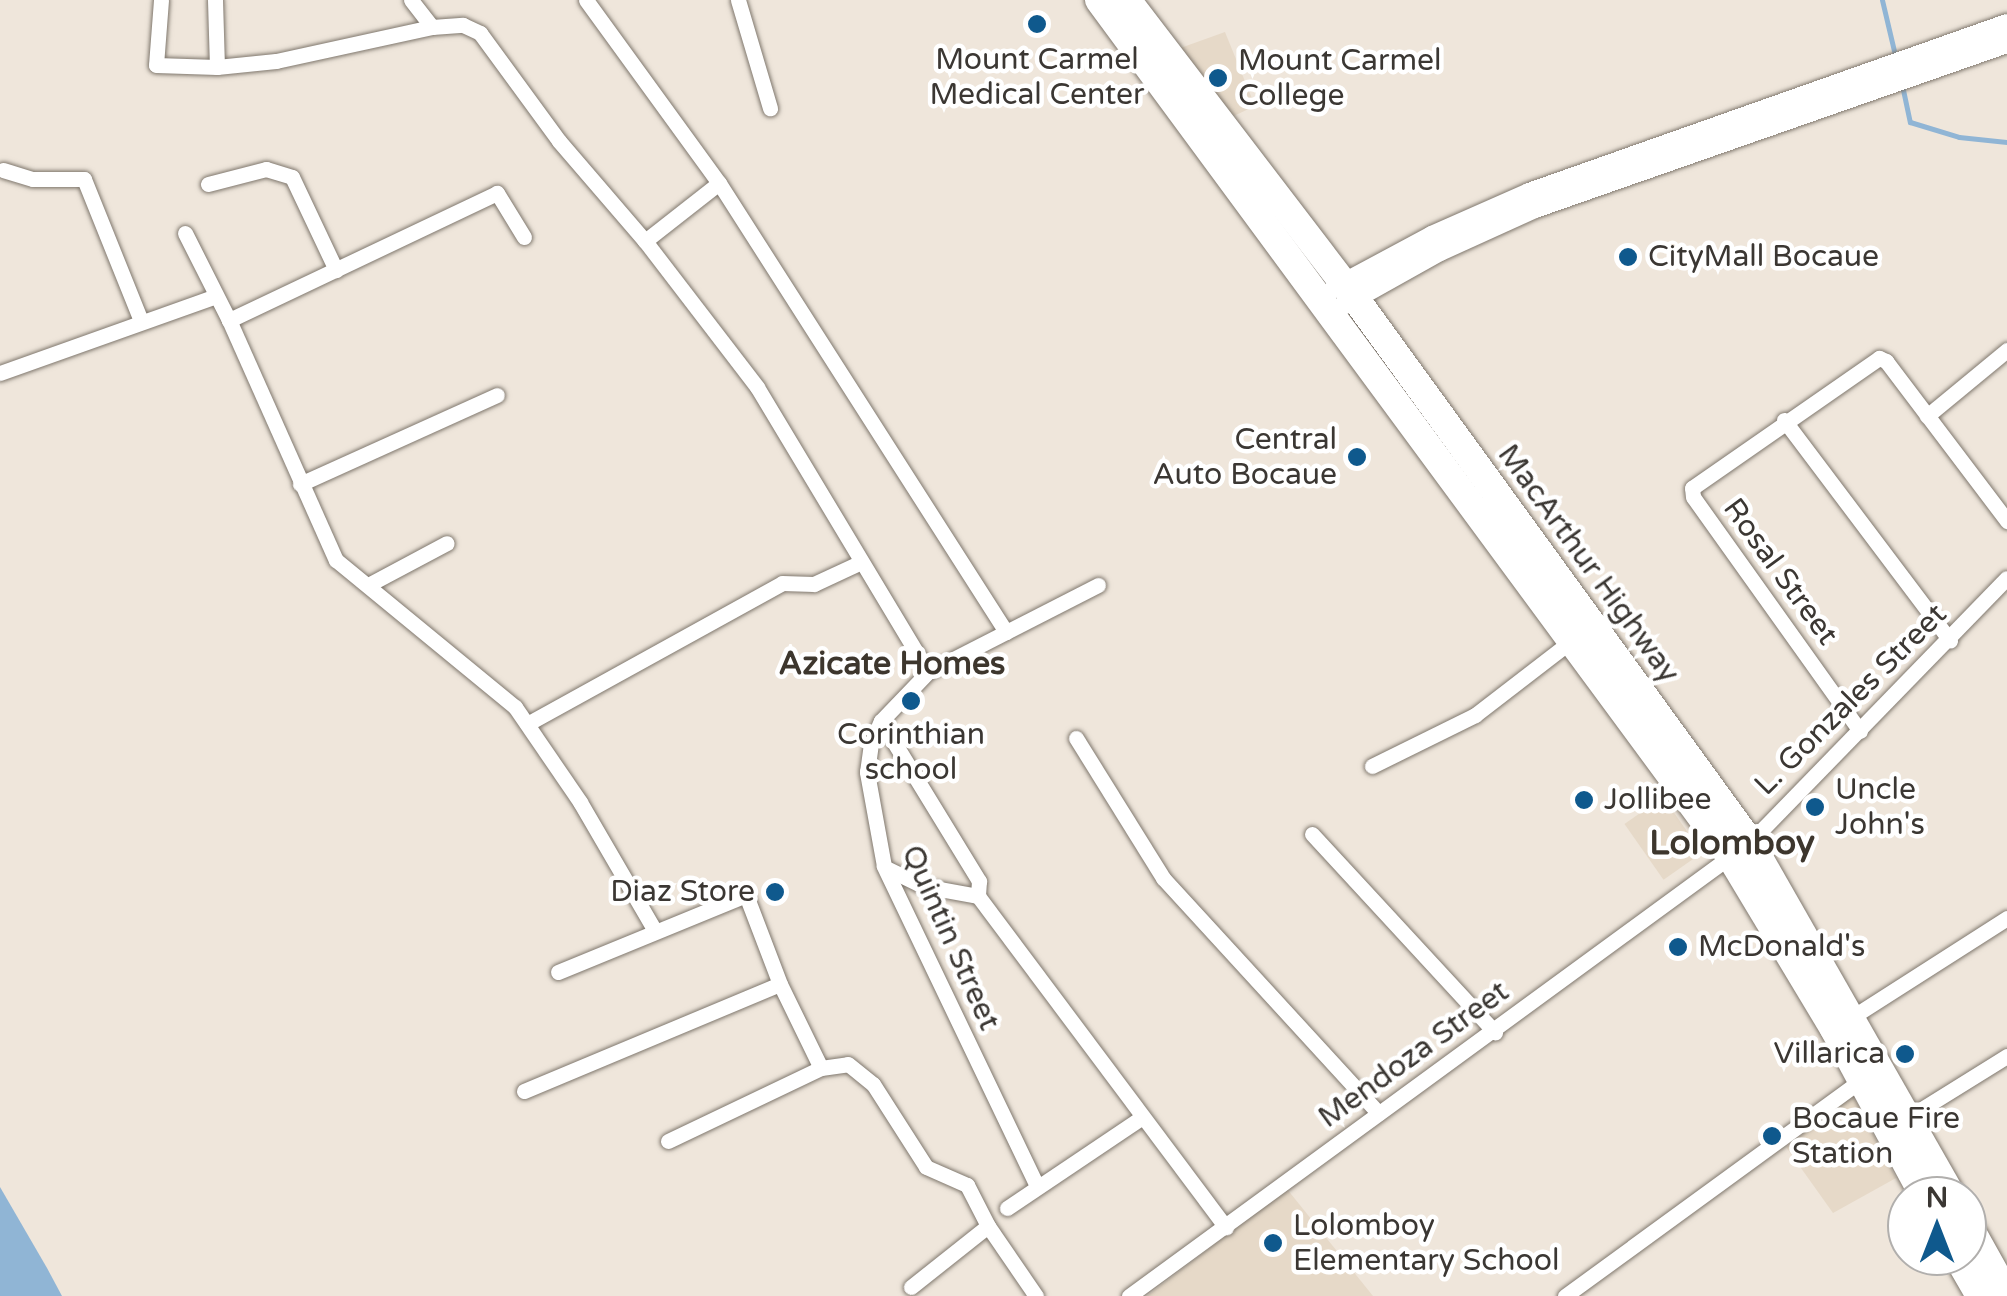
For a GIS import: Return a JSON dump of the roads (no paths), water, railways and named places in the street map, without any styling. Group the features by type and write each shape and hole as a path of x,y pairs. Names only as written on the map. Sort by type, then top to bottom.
{"highway":[{"name":"MacArthur Highway","path":"1099,0 1336,298 1740,849 1898,1124 1917,1176"},
{"name":"MacArthur Highway","path":"1127,0 1571,641 1740,849"},
{"name":"MacArthur Highway","path":"1843,1023 1861,1080 1937,1176"},
{"path":"1987,1260 2007,1295"}],"street":[{"path":"161,0 156,65 217,67 276,61 432,28 463,25 480,33 559,141 645,241 757,388 858,562 928,672"},
{"path":"215,0 217,67"},
{"path":"412,0 432,28"},
{"path":"586,0 719,184 1006,632"},
{"path":"738,0 770,108"},
{"path":"1912,66 2007,24"},
{"path":"1336,298 1535,208 1870,80 2007,44"},
{"path":"208,184 266,169 292,177 336,270"},
{"path":"3,170 34,179 84,179 141,321"},
{"path":"645,241 719,184"},
{"path":"229,320 498,193 524,238"},
{"path":"185,233 229,320 336,560 515,706 580,802 656,931"},
{"path":"0,373 216,296"},
{"path":"1927,416 2007,350"},
{"path":"1950,640 1784,420 1880,358 2007,521"},
{"path":"300,484 497,396"},
{"name":"Rosal Street","path":"1784,420 1695,485 1691,492 1860,731"},
{"path":"368,585 446,543"},
{"path":"527,724 782,583 814,584 858,562"},
{"name":"L. Gonzales Street","path":"1740,849 2007,578"},
{"name":"Quintin Street","path":"1037,1186 884,866 876,840 867,772 871,744 881,721 928,672 1098,585"},
{"path":"1372,766 1475,715 1571,641"},
{"path":"881,721 978,881 978,896 1226,1227"},
{"path":"1076,738 1163,878 1378,1113"},
{"path":"1312,834 1495,1032"},
{"name":"Mendoza Street","path":"1129,1296 1495,1032 1740,849"},
{"path":"884,866 923,886 978,896"},
{"path":"558,972 746,895 780,984 821,1068"},
{"path":"1843,1023 2007,918"},
{"path":"524,1091 780,984"},
{"path":"1898,1124 2007,1056"},
{"path":"668,1140 821,1068 848,1064 873,1084 926,1167 967,1185 988,1226 1036,1296"},
{"path":"1566,1296 1861,1080"},
{"path":"1007,1208 1142,1118"},
{"path":"911,1287 988,1226"}],"water":[{"path":"0,1187 47,1268 62,1296 0,1296"}],"waterway":[{"path":"1882,0 1895,55"},
{"path":"1902,85 1910,122 1959,137 2007,142"}],"place":[{"name":"Mount Carmel Medical Center","path":"1037,24"},
{"name":"Mount Carmel College","path":"1218,78"},
{"name":"CityMall Bocaue","path":"1628,257"},
{"name":"Central Auto Bocaue","path":"1357,457"},
{"name":"Corinthian school","path":"911,701"},
{"name":"Jollibee","path":"1584,800"},
{"name":"Uncle John's","path":"1815,807"},
{"name":"Diaz Store","path":"775,892"},
{"name":"McDonald's","path":"1678,947"},
{"name":"Villarica","path":"1905,1054"},
{"name":"Bocaue Fire Station","path":"1772,1136"},
{"name":"Lolomboy Elementary School","path":"1273,1243"}],"district":[{"name":"Azicate Homes","path":"892,664"},
{"name":"Lolomboy","path":"1732,843"}]}
